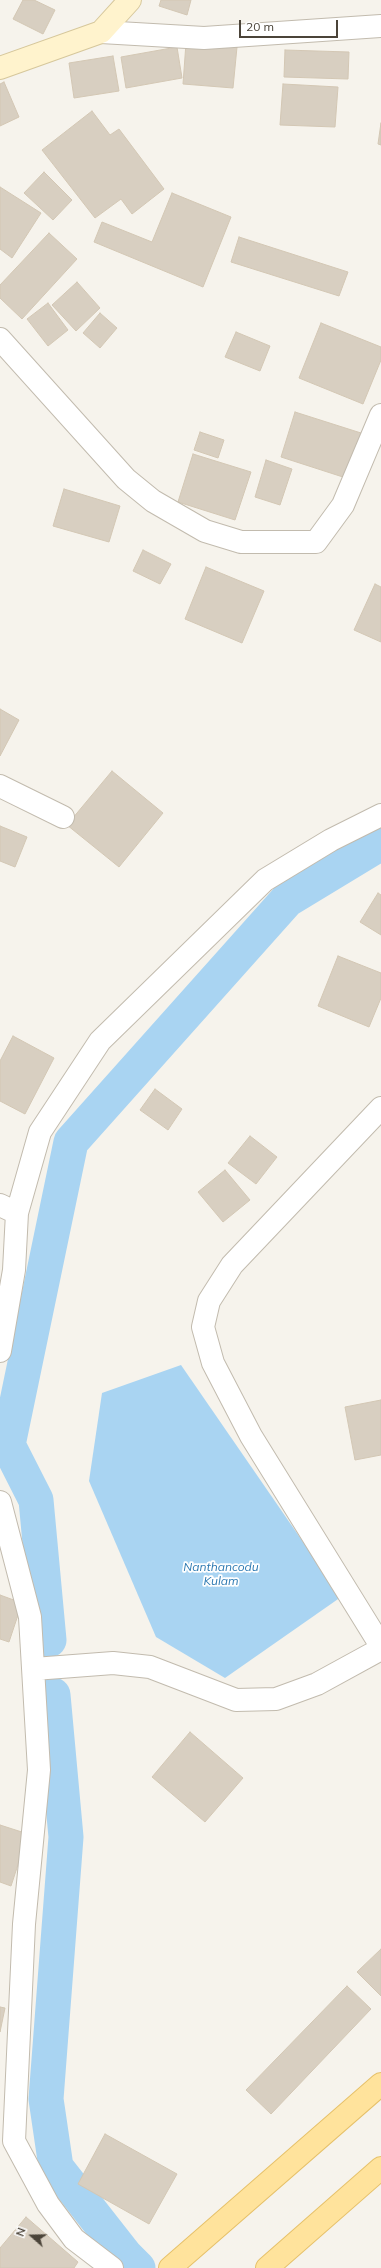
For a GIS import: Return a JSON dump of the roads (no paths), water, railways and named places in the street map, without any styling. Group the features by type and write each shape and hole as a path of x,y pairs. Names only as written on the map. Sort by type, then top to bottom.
{"main road":[{"path":"0,68 100,32 130,0"},
{"path":"170,2268 381,2084"},
{"path":"267,2268 381,2168"}],"street":[{"path":"100,32 204,38 381,26"},
{"path":"0,339 126,479 153,501 205,531 241,542 316,542 343,505 381,415"},
{"path":"0,786 63,817"},
{"path":"0,1351 14,1270 8,1209 40,1132 100,1041 265,880 331,840 381,815"},
{"path":"34,1669 113,1663 150,1667 236,1700 276,1699 317,1684 381,1648 251,1436 213,1363 203,1326 209,1301 232,1265 381,1108"},
{"path":"0,1502 30,1617 39,1770 22,1948 14,2141 48,2204 74,2239 112,2268"}],"water":[{"name":"Nanthancodu Kulam","path":"181,1365 341,1597 225,1678 156,1637 89,1481 102,1393"}],"waterway":[{"path":"49,1640 36,1500 8,1445 71,1142 287,900 381,843"},
{"path":"53,1695 66,1837 46,2099 56,2167 125,2255 138,2268"}]}
